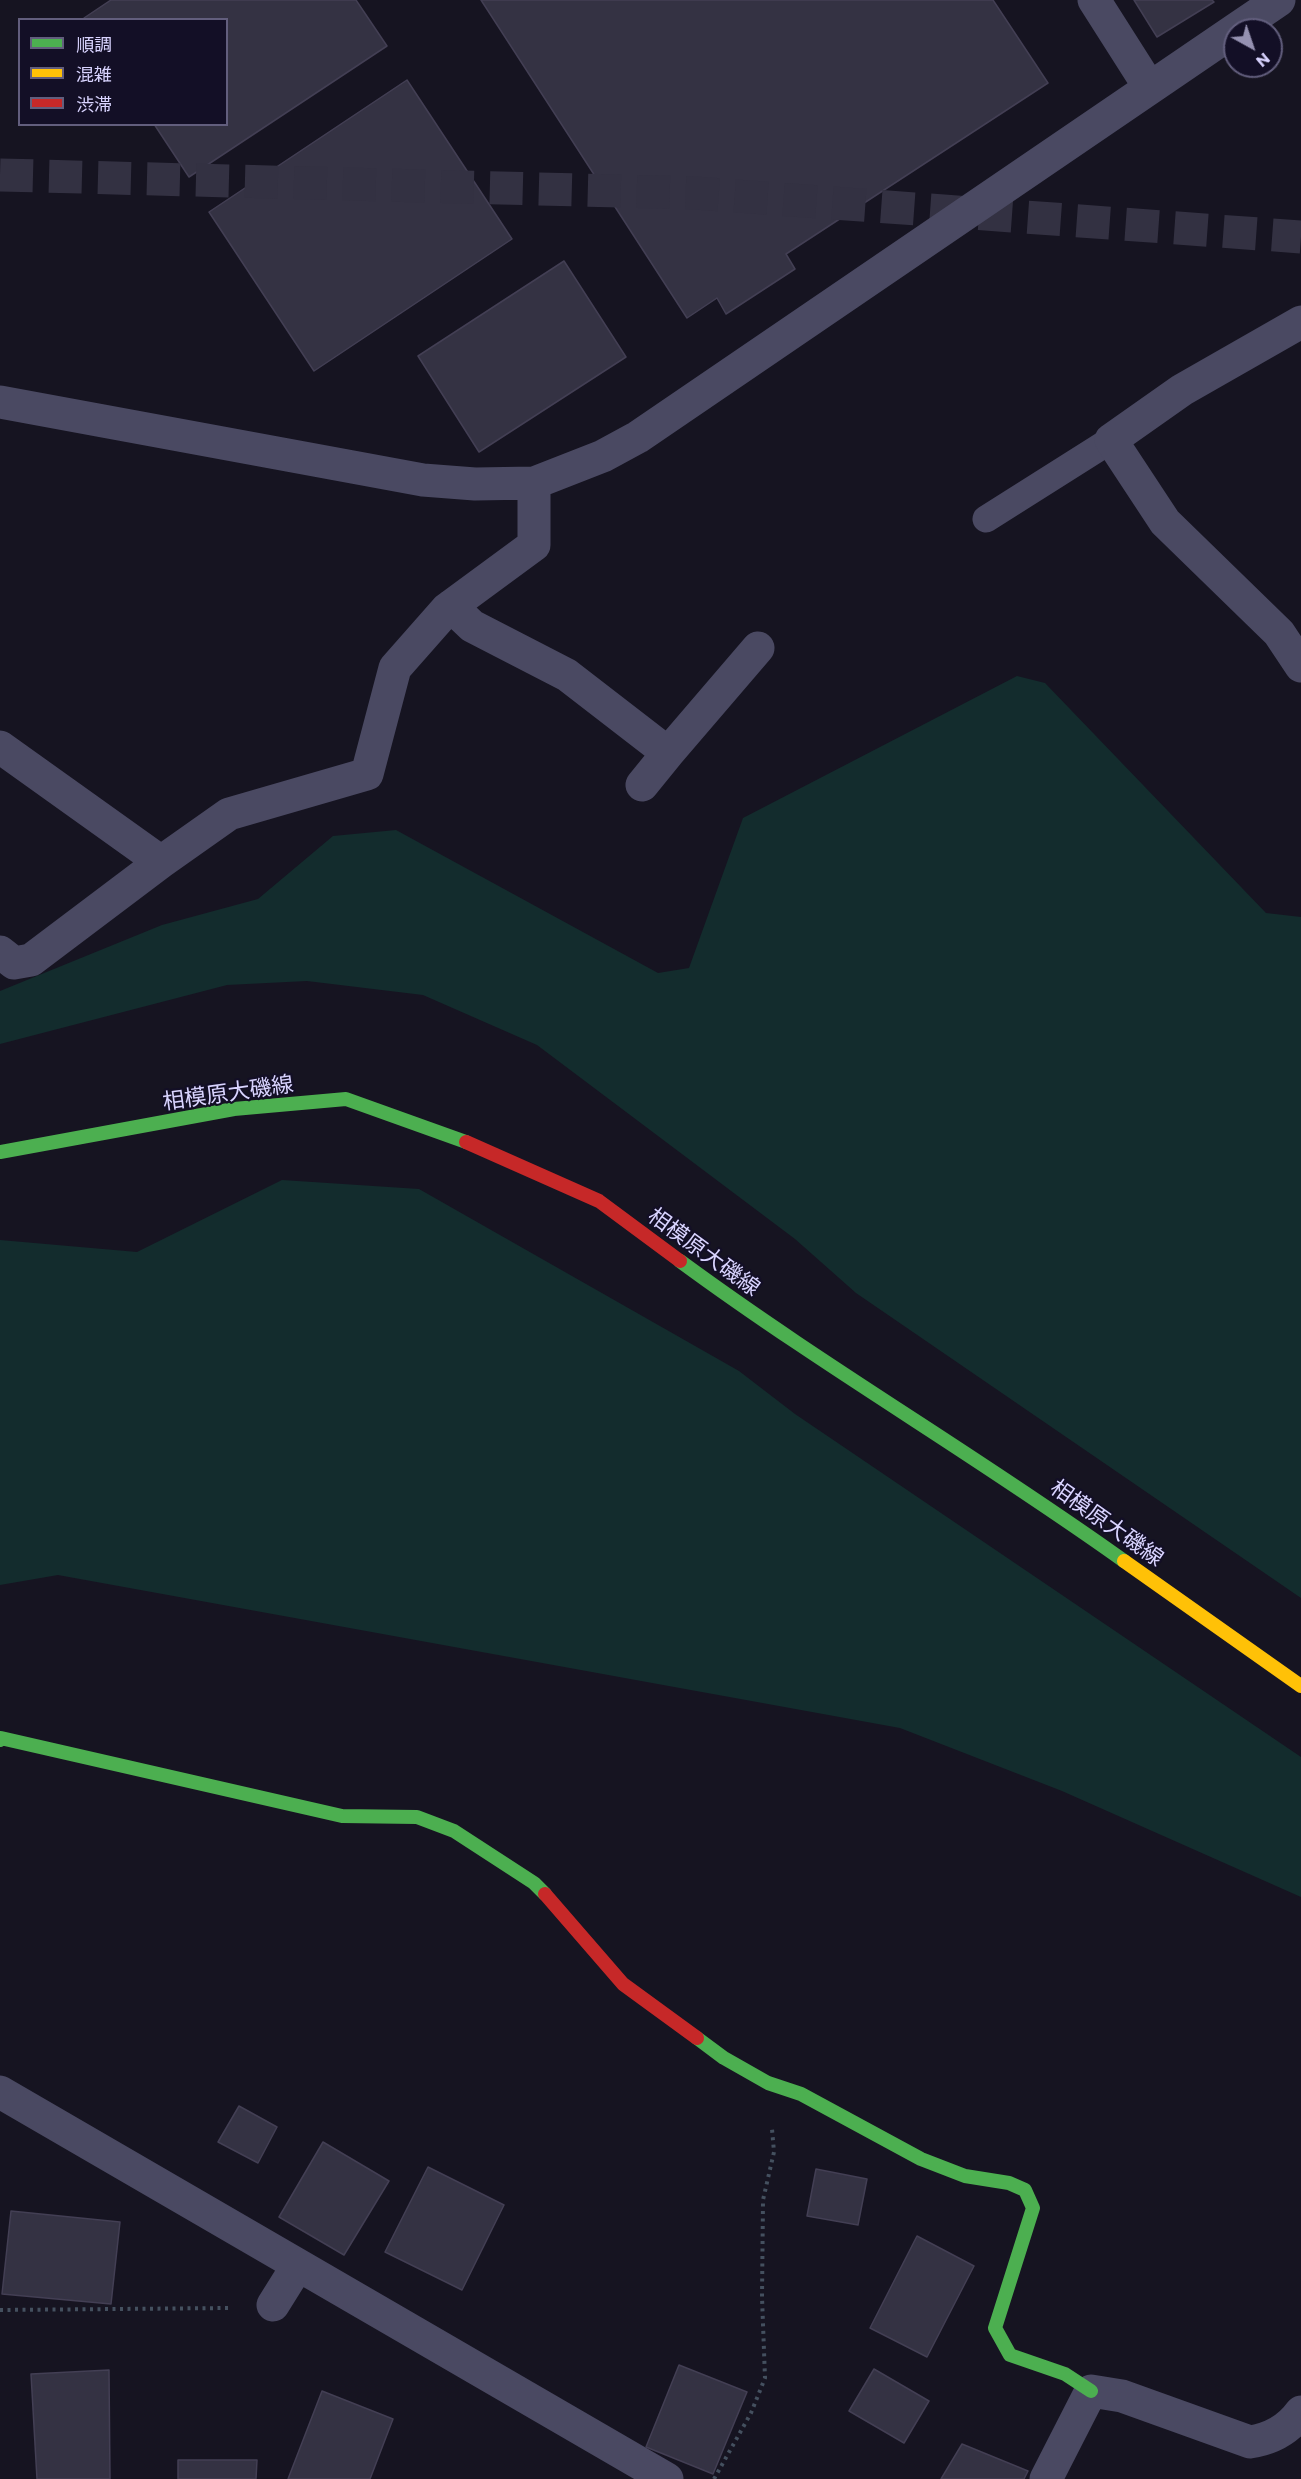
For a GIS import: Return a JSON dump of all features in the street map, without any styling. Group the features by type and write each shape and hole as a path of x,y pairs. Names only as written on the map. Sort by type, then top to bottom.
{"main road":[{"name":"相模原大磯線","path":"0,1152 234,1109 346,1099 457,1138 599,1201 745,1309 1046,1505 1301,1686"},
{"path":"0,1740 1,1738 342,1816 417,1817 454,1831 534,1883 549,1897 623,1984 724,2058 768,2083 801,2094 921,2159 965,2176 1009,2183 1025,2190 1033,2208 996,2328 1010,2355 1065,2374 1091,2391"}],"street":[{"path":"1094,0 1150,88"},
{"path":"1253,18 1279,0"},
{"path":"0,402 423,480 475,484 534,483 603,456 638,437 1223,38"},
{"path":"1301,322 1182,390 1111,440 1165,522 1279,633 1301,666"},
{"path":"0,952 14,963 32,960 161,862 229,814 367,774 395,668 451,606 534,545 534,483"},
{"path":"451,606 472,626 567,675 668,753"},
{"path":"642,785 758,648"},
{"path":"0,747 161,862"},
{"path":"0,2092 668,2479"},
{"path":"273,2305 298,2265"},
{"path":"1046,2479 1091,2391 1122,2396 1250,2442 1266,2440 1280,2432 1301,2412"}],"lane":[{"path":"986,519 1111,440"}],"path":[{"path":"714,2479 751,2413 765,2378 762,2297 763,2200 774,2152 768,2083"},
{"path":"0,2310 273,2305"}],"green space":[{"path":"1017,676 1045,683 1266,913 1301,917 1301,1598 856,1293 795,1239 537,1045 423,995 307,981 227,985 0,1044 0,991 162,925 258,899 333,836 396,830 658,973 689,968 743,818"},
{"path":"282,1180 419,1189 739,1371 795,1414 1301,1757 1301,1897 1062,1791 900,1728 58,1575 0,1585 0,1240 137,1252"}],"building":[{"path":"111,0 356,0 387,46 189,177 155,126 228,126 228,18 84,18"},
{"path":"481,0 993,0 1048,83 786,254 795,269 726,314 717,298 687,318"},
{"path":"1134,0 1212,0 1214,2 1157,37"},
{"path":"407,80 512,239 314,371 209,212"},
{"path":"564,261 626,357 479,452 418,356"},
{"path":"239,2106 277,2127 258,2163 218,2142"},
{"path":"323,2142 389,2181 344,2255 279,2217"},
{"path":"428,2167 504,2205 462,2290 385,2252"},
{"path":"816,2169 867,2179 858,2225 807,2216"},
{"path":"11,2211 120,2222 111,2304 2,2294"},
{"path":"917,2236 974,2266 927,2357 870,2328"},
{"path":"679,2365 747,2392 713,2474 646,2447"},
{"path":"874,2369 929,2401 904,2443 849,2411"},
{"path":"109,2370 110,2479 37,2479 31,2374"},
{"path":"322,2391 393,2419 370,2479 288,2479"},
{"path":"962,2444 1028,2471 1024,2479 941,2479"},
{"path":"178,2460 257,2460 256,2479 178,2479"}],"tunnel":[{"path":"0,175 695,193 1301,237"}],"traffic: fast":[{"path":"0,1152 234,1109 346,1099 466,1142"},
{"path":"680,1261 790,1338 1014,1485 1124,1561"},
{"path":"0,1740 1,1738 342,1816 417,1817 454,1831 534,1883 545,1894"},
{"path":"697,2038 724,2058 768,2083 801,2094 921,2159 965,2176 1009,2183 1025,2190 1033,2208 995,2328 1010,2355 1065,2374 1091,2391"}],"traffic: slow":[{"path":"1124,1561 1301,1686"}],"traffic: jam":[{"path":"466,1142 599,1201 680,1261"},
{"path":"545,1894 623,1984 697,2038"}]}
